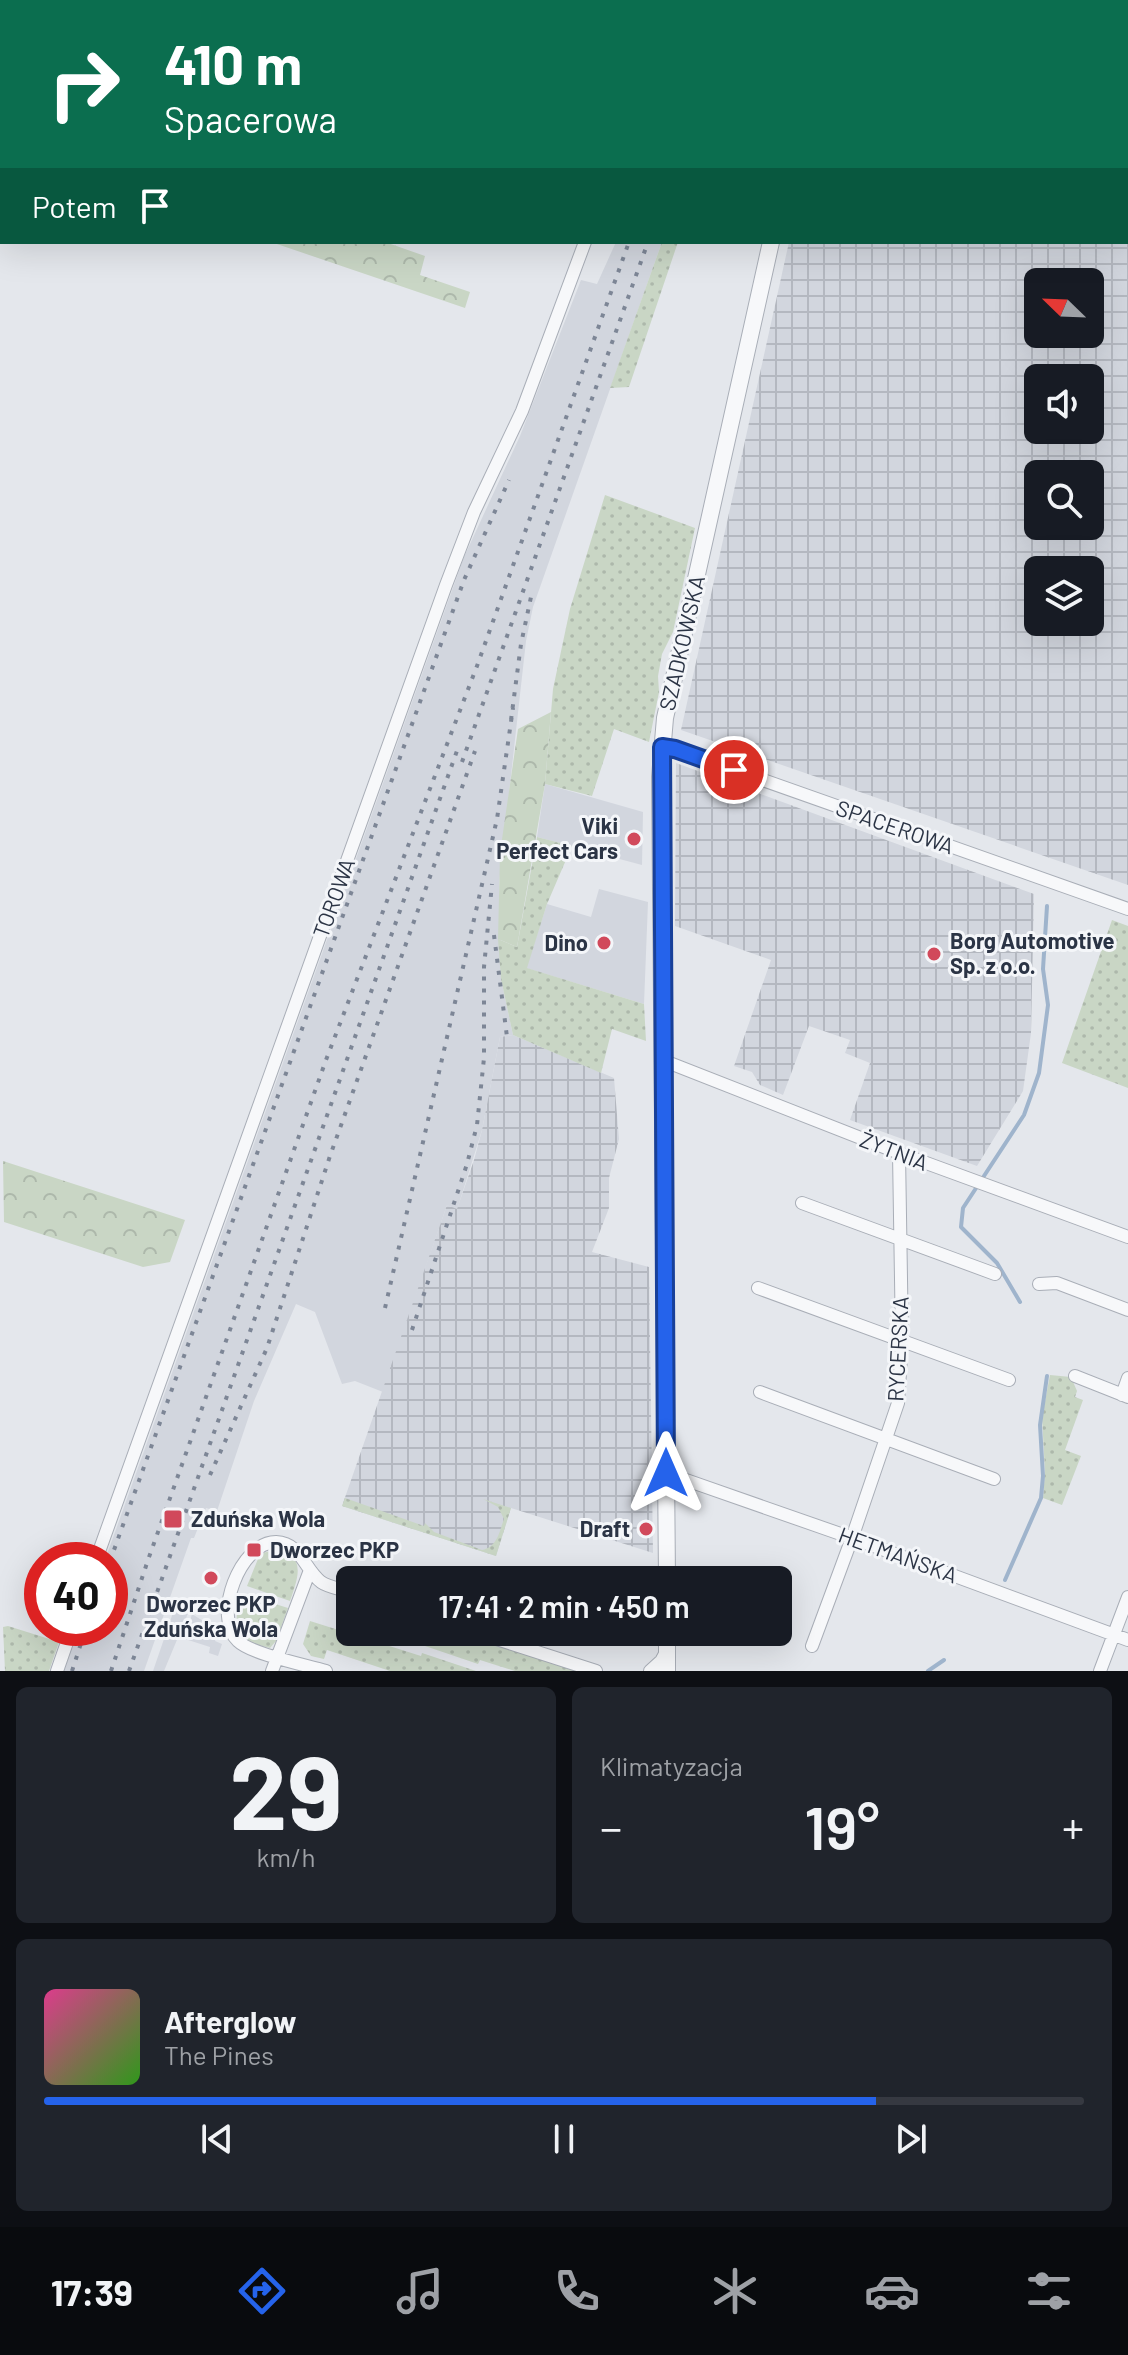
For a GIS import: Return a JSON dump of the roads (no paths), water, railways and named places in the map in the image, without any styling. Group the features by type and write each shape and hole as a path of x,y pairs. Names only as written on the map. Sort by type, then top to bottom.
{"street":[{"name":"TOROWA","path":"102,1542 446,585 474,512 522,411 584,244"},
{"name":"SZADKOWSKA","path":"667,1566 662,747 675,673 771,244"},
{"name":"SPACEROWA","path":"662,747 1128,909"},
{"name":"ŻYTNIA","path":"662,1060 899,1153 1128,1237"},
{"name":"RYCERSKA","path":"812,1646 898,1403 902,1342 899,1153"},
{"path":"802,1203 995,1274"},
{"path":"1039,1284 1057,1283 1128,1310"},
{"path":"758,1288 1009,1380"},
{"path":"1075,1376 1125,1396 1128,1378"},
{"path":"760,1392 994,1479"},
{"name":"HETMAŃSKA","path":"666,1473 1128,1640"},
{"path":"326,1671 239,1643 226,1620 227,1606 243,1564 254,1550 264,1544 276,1542 287,1545 301,1555 321,1582 336,1587"},
{"path":"272,1671 310,1570"},
{"path":"1100,1671 1128,1597"},
{"path":"57,1671 66,1646"},
{"path":"518,1646 596,1671"},
{"path":"667,1646 667,1671"},
{"path":"650,1671 667,1650"}],"waterway":[{"path":"1020,1302 997,1263 961,1227 963,1208 1024,1115 1039,1073 1048,1005 1043,969 1047,906"},
{"path":"1005,1580 1041,1498 1040,1425 1047,1376"},
{"path":"928,1671 944,1660"}],"railway":[{"path":"111,1671 326,1060 477,666 628,244"},
{"path":"462,762 647,244"},
{"path":"117,1542 464,580 509,480"},
{"path":"511,720 531,597"},
{"path":"385,1308 497,819 513,708"},
{"path":"129,1671 458,748"},
{"path":"210,1475 267,1348 330,1156 475,751"},
{"path":"412,1330 477,1125 484,1058 484,967 492,884"},
{"path":"494,935 507,1037"},
{"path":"72,1671 80,1646"}],"place":[{"name":"Viki Perfect Cars","path":"634,839"},
{"name":"Dino","path":"604,943"},
{"name":"Borg Automotive Sp. z o.o.","path":"934,954"},
{"name":"Zduńska Wola","path":"173,1519"},
{"name":"Draft","path":"646,1529"},
{"name":"Dworzec PKP","path":"254,1550"},
{"name":"Dworzec PKP Zduńska Wola","path":"211,1578"}]}
